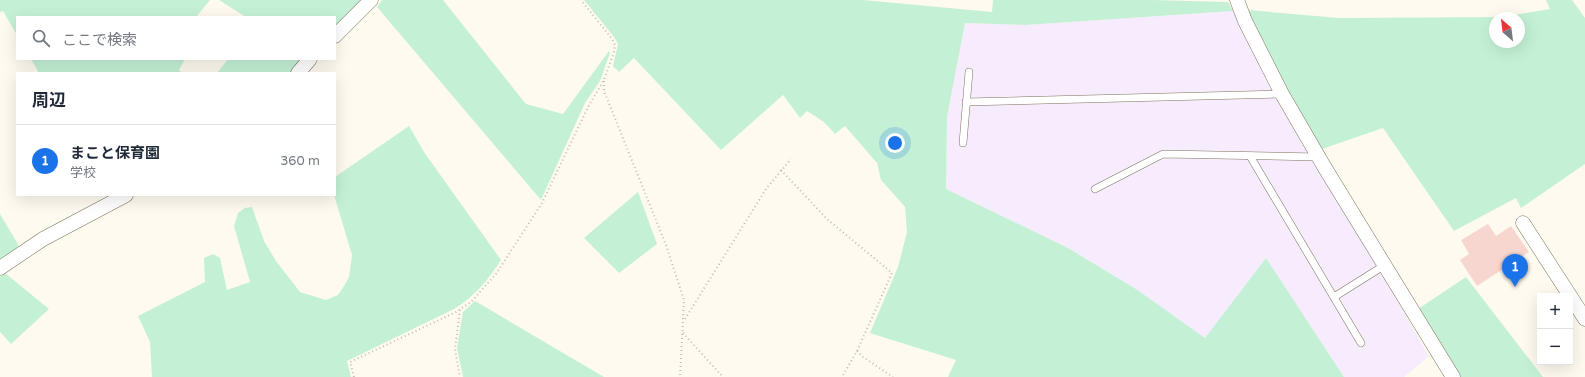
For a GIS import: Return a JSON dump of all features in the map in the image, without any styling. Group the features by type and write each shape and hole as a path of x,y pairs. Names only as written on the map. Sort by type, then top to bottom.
{"street":[{"path":"336,35 371,0"},
{"path":"1237,0 1242,14 1282,94 1453,377"},
{"path":"299,72 309,60"},
{"path":"0,268 43,239 124,196"},
{"path":"1522,223 1585,319"}],"lane":[{"path":"963,143 968,72"},
{"path":"966,102 1282,94"},
{"path":"1095,189 1163,154 1319,157"},
{"path":"1250,156 1361,343"},
{"path":"1334,297 1385,265"}],"path":[{"path":"354,377 350,362 460,310 471,302 496,274 542,203 588,107 604,80 615,45 612,39 581,0"},
{"path":"604,80 604,91 666,245 684,300 680,377"},
{"path":"684,320 762,196 791,159"},
{"path":"781,170 827,219 892,273 857,351 842,377"},
{"path":"460,310 455,349 460,377"},
{"path":"683,333 724,377"},
{"path":"857,351 863,357 893,377"}],"shaded area":[{"path":"1233,11 1273,94 1379,269 1429,356 1404,377 1344,377 1266,258 1205,339 1136,289 1068,248 946,189 947,117 965,23 1026,25"}],"green space":[{"path":"0,0 210,0 197,16 16,16 16,33 3,11 0,12"},
{"path":"219,0 362,0 336,25 336,16 244,16"},
{"path":"382,0 443,0 526,104 563,114 609,51 610,53 600,81 585,103 541,200 377,7"},
{"path":"584,0 863,0 992,12 993,0 1153,0 1228,2 1233,11 1026,25 965,23 947,117 946,189 1068,248 1136,289 1205,338 1266,258 1344,377 948,377 956,360 870,333 898,267 907,232 905,207 881,180 877,163 845,126 835,134 824,122 807,111 800,118 783,95 721,150 634,58 619,72 613,66 618,44"},
{"path":"1546,0 1572,0 1585,18 1585,164 1521,208 1516,198 1454,231 1383,128 1322,149 1287,91 1248,10 1339,18 1489,17 1489,48 1525,48 1525,13 1550,9"},
{"path":"32,60 184,60 179,70 181,72 38,72"},
{"path":"227,60 301,60 293,72 218,72"},
{"path":"409,126 424,152 501,260 486,281 468,299 454,309 347,361 351,377 152,377 150,342 138,316 205,282 204,258 213,254 220,258 227,290 250,282 234,226 238,213 245,208 252,207 264,241 276,261 300,292 326,300 338,295 349,277 352,255 334,196 336,196 336,176"},
{"path":"638,192 657,244 619,273 584,238"},
{"path":"0,214 19,246 0,261"},
{"path":"5,273 49,309 11,344 0,332 0,277"},
{"path":"1466,277 1543,377 1459,377 1418,309"},
{"path":"475,301 604,377 463,377 457,348 463,312"}],"building":[{"path":"1488,224 1496,236 1511,226 1529,252 1477,286 1460,260 1469,254 1461,240"}],"place":[{"name":"まこと保育園","path":"1515,287"}]}
